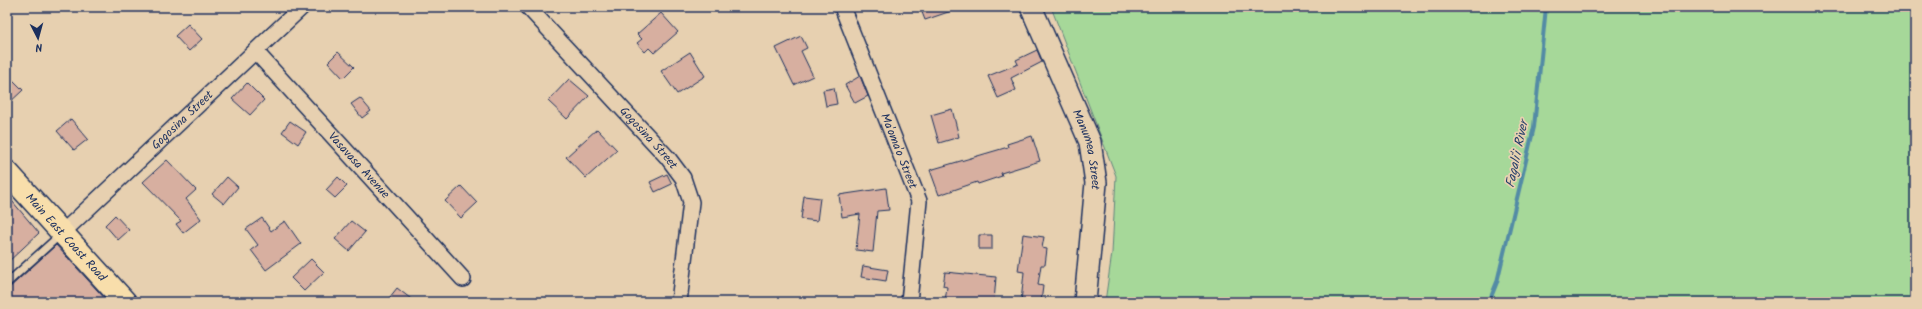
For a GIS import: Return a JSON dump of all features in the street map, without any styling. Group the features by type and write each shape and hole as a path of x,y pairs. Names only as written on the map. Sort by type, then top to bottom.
{"main road":[{"name":"Manumea Street","path":"1031,7 1090,142 1096,183 1084,302"},
{"name":"Main East Coast Road","path":"7,172 125,302"}],"street":[{"name":"Gogosina Street","path":"62,233 256,52 302,7"},
{"name":"Gogosina Street","path":"528,7 668,158 683,178 691,202 679,302"},
{"name":"Ma'oma'o Street","path":"842,7 919,201 908,302"},
{"name":"Vasavasa Avenue","path":"256,52 463,279"}],"lane":[{"path":"7,284 62,233"}],"green space":[{"path":"1051,7 1915,7 1915,302 1105,302 1112,253 1116,176"}],"building":[{"path":"920,7 957,7 957,9 925,20"},
{"path":"661,13 678,32 654,53 649,48 645,52 637,43 642,39 637,34"},
{"path":"188,24 202,39 189,51 175,36"},
{"path":"801,36 807,48 801,51 813,76 794,85 776,48"},
{"path":"1037,50 1042,62 1011,78 1016,90 998,98 988,76 1018,64 1016,60"},
{"path":"338,52 354,67 343,78 328,62"},
{"path":"690,52 705,76 677,94 661,71"},
{"path":"7,74 23,90 7,105"},
{"path":"860,76 868,96 855,103 845,85"},
{"path":"569,79 589,96 567,119 548,101"},
{"path":"247,83 264,100 250,115 232,99"},
{"path":"834,88 837,104 826,106 823,90"},
{"path":"360,98 371,111 362,118 351,104"},
{"path":"952,109 959,137 939,143 931,115"},
{"path":"71,119 88,139 74,150 57,131"},
{"path":"290,121 306,132 298,144 282,132"},
{"path":"597,129 617,150 586,178 566,157"},
{"path":"1032,136 1040,161 1001,173 1002,176 978,184 977,182 939,195 930,170 1008,147 1007,144"},
{"path":"167,160 196,190 186,199 201,219 183,233 176,224 181,221 143,182"},
{"path":"667,174 672,184 655,192 650,182"},
{"path":"227,177 238,187 224,204 212,194"},
{"path":"338,177 347,186 335,198 326,190"},
{"path":"461,186 477,203 461,218 445,201"},
{"path":"886,188 889,210 877,211 873,252 856,250 860,214 842,217 839,195"},
{"path":"7,195 39,233 7,263"},
{"path":"804,196 820,198 817,221 801,219"},
{"path":"115,215 129,230 118,240 105,225"},
{"path":"262,218 271,231 285,221 301,244 266,270 251,250 258,245 246,229"},
{"path":"351,221 365,232 349,251 335,239"},
{"path":"1023,234 1044,237 1042,248 1047,249 1045,265 1041,265 1038,285 1043,286 1041,302 1021,302 1024,272 1018,271"},
{"path":"979,235 992,235 992,249 979,249"},
{"path":"56,245 108,302 7,302 7,290"},
{"path":"311,259 324,272 304,291 291,278"},
{"path":"863,266 888,270 886,281 861,277"},
{"path":"945,272 996,277 994,302 945,301 947,287 943,286"},
{"path":"397,288 415,302 386,302"}],"waterway":[{"name":"Fagali'i River","path":"1489,302 1497,282 1534,127 1546,7"}]}
